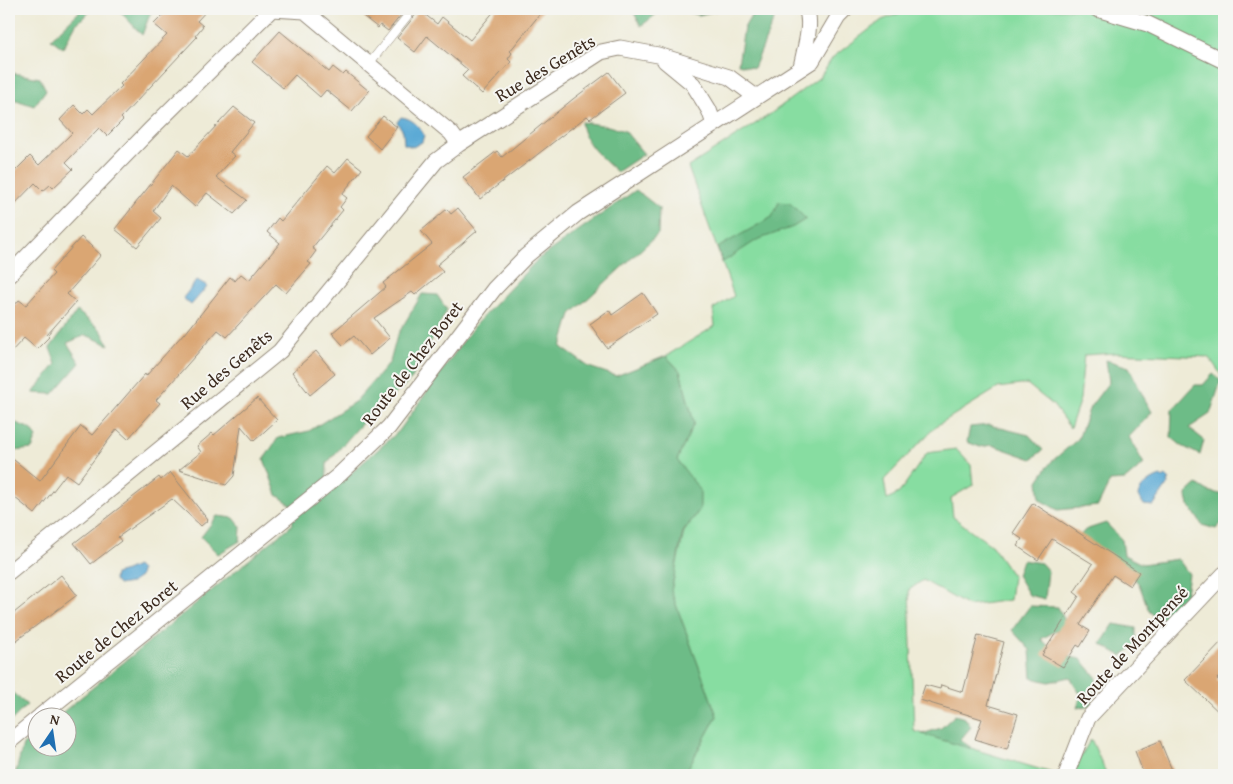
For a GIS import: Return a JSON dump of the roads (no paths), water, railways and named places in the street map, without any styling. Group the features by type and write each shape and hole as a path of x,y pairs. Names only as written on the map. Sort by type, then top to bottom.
{"street":[{"path":"9,275 150,130 272,9 305,11 450,133 459,144"},
{"path":"801,67 808,35 808,12 806,9"},
{"name":"Route de Chez Boret","path":"53,706 339,475 389,427 494,289 526,256 578,213 812,61 838,17 846,9"},
{"path":"1097,9 1148,24 1224,61"},
{"name":"Rue des Genêts","path":"9,572 280,351 436,161 459,144 601,52 620,48 658,55 729,77 756,97"},
{"name":"Rue des Genêts","path":"658,55 693,84 709,110 714,124"},
{"name":"Route de Montpensé","path":"1066,775 1088,718 1224,574"},
{"name":"Route de Chez Boret","path":"9,742 28,726"}],"lane":[{"path":"368,65 413,9"}],"water":[{"path":"401,117 409,119 417,126 424,135 422,142 413,147 404,144 403,131 397,122"},
{"path":"197,280 207,287 191,305 183,298"},
{"path":"1161,476 1163,478 1166,476 1170,480 1167,481 1168,484 1153,506 1144,505 1138,496 1141,489 1147,483"},
{"path":"137,566 141,570 140,577 131,583 118,585 114,580 115,574"}]}
